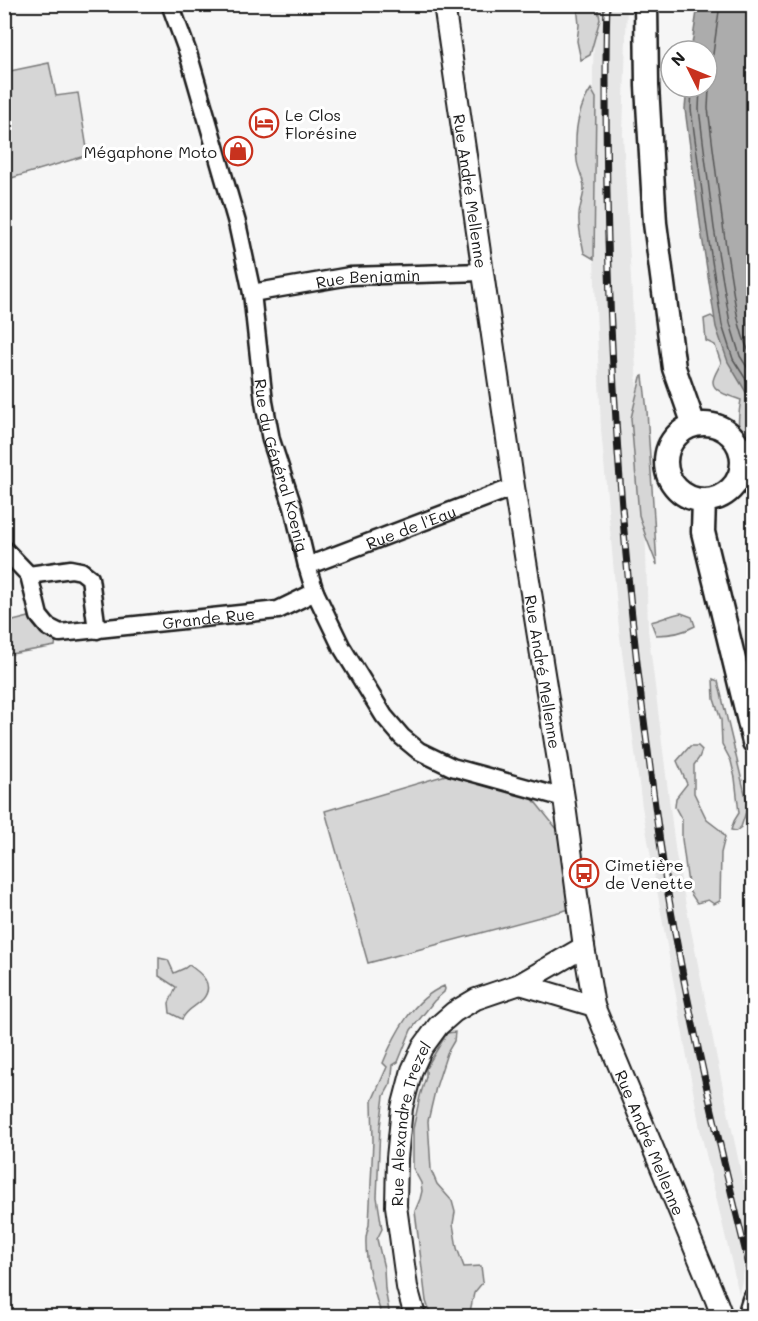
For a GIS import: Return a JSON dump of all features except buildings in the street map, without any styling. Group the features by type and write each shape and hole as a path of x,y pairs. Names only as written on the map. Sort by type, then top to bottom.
{"main road":[{"path":"646,4 647,86 655,223 674,368 694,425"},
{"path":"694,425 717,426 735,440 747,478 716,498 704,500 692,498 681,493 672,484 667,473 668,449 674,438 683,430 694,425"},
{"path":"704,500 703,532 753,742"},
{"path":"749,1317 753,1300"}],"street":[{"name":"Rue du Général Koenig","path":"170,4 210,124 237,223 252,293 264,402 271,440 293,507 315,592 370,696 402,737 419,751 452,767 564,798"},
{"name":"Rue André Mellenne","path":"444,4 514,487 564,798 594,1006 722,1317"},
{"name":"Rue Benjamin","path":"252,293 350,276 483,272"},
{"name":"Rue de l'Eau","path":"307,566 514,487"},
{"path":"4,549 29,575 71,569 81,571 90,578 97,630"},
{"name":"Grande Rue","path":"29,575 39,616 48,627 60,633 278,610 315,592"},
{"name":"Rue Alexandre Trezel","path":"415,1317 407,1287 396,1206 397,1158 402,1108 412,1070 422,1047 438,1026 454,1012 476,999 520,984 584,947"},
{"path":"520,984 594,1006"}],"shaded area":[{"path":"577,5 597,5 600,19 590,55 581,60 577,41 579,25"},
{"path":"595,5 627,5 623,134 646,550 648,630 676,855 753,1229 739,1294 700,1129 642,807 619,629 601,429 594,259"},
{"path":"49,63 56,96 78,93 88,155 5,180 5,72"},
{"path":"591,89 596,98 594,259 584,253 580,230 579,213 584,188 576,152 580,114"},
{"path":"711,316 720,323 753,402 753,445 743,437 740,431 738,419 741,400 724,394 714,386 714,377 721,363 715,345 706,341 704,319"},
{"path":"643,376 657,565 639,515 631,418"},
{"path":"681,613 692,617 695,626 676,633 656,635 651,622"},
{"path":"29,617 37,628 56,639 55,646 5,655 5,623"},
{"path":"713,679 718,681 748,806 741,827 736,831 731,830 739,813 735,778 731,761 722,744 721,720 714,699"},
{"path":"690,746 698,746 702,750 694,765 694,793 707,820 725,837 721,853 720,901 714,904 708,900 697,903 689,891 682,839 682,820 675,807 676,798 687,784 677,761"},
{"path":"446,775 532,798 557,829 570,909 368,963 325,811"},
{"path":"159,958 168,960 174,973 189,965 202,975 207,984 208,988 203,999 182,1019 170,1013 169,1003 176,987 159,976"},
{"path":"444,986 444,992 411,1030 398,1062 393,1065 391,1083 384,1096 380,1127 377,1197 382,1229 377,1239 384,1268 389,1311 386,1316 382,1316 371,1278 366,1249 373,1141 372,1101 387,1067 383,1063 399,1029 423,999"},
{"path":"455,1032 454,1041 447,1053 436,1087 428,1121 431,1170 437,1184 452,1201 455,1212 453,1224 457,1248 464,1267 481,1266 483,1282 474,1293 469,1316 431,1316 426,1301 415,1211 422,1191 421,1183 413,1168 413,1129 426,1077 426,1068 447,1033"}],"water":[{"path":"698,5 753,5 753,404 728,362 716,327 685,109 686,99 719,99 719,39 693,39"}],"railway":[{"path":"607,4 606,146 611,321 622,513 642,705 658,830 688,1001 754,1286"}],"place":[{"name":"Le Clos Florésine","path":"264,123"},
{"name":"Mégaphone Moto","path":"238,151"},
{"name":"Cimetière de Venette","path":"584,873"}]}
